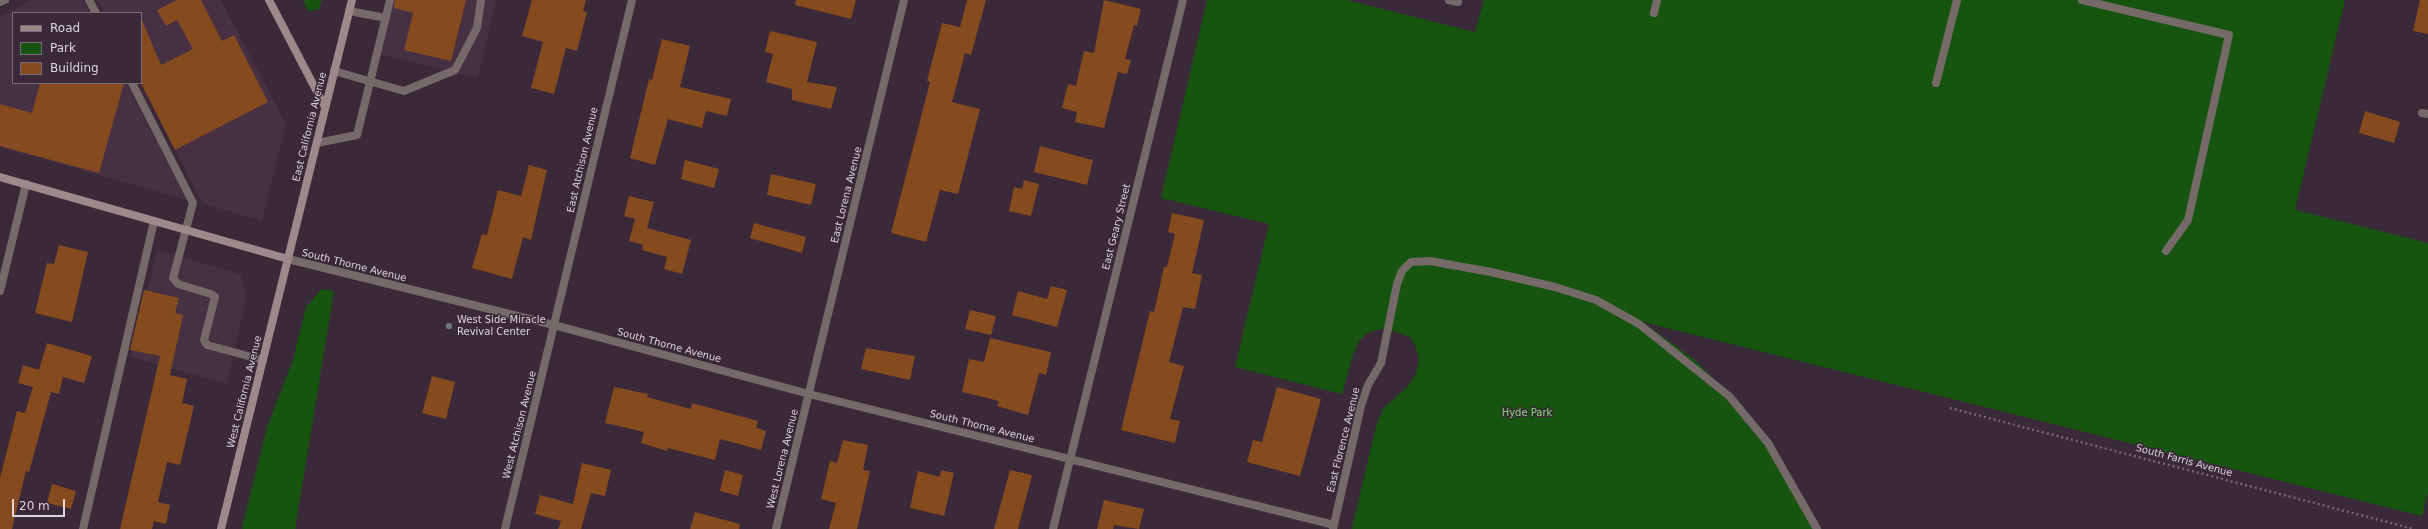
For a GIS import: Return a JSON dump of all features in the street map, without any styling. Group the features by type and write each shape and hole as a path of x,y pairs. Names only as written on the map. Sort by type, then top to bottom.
{"main road":[{"path":"269,0 325,107"},
{"name":"East California Avenue","path":"288,259 352,0"},
{"name":"South Thorne Avenue","path":"0,177 288,259"},
{"name":"West California Avenue","path":"221,529 288,259"}],"street":[{"path":"0,2 5,0"},
{"path":"89,0 95,12"},
{"path":"317,143 357,135 390,0"},
{"path":"334,71 404,91 456,70 477,28 481,0"},
{"name":"East Atchison Avenue","path":"554,325 632,0"},
{"name":"East Lorena Avenue","path":"809,394 904,0"},
{"name":"East Geary Street","path":"1053,529 1183,0"},
{"path":"1449,0 1458,1"},
{"path":"1654,12 1657,0"},
{"path":"1936,83 1956,0"},
{"path":"2082,0 2229,35 2188,220 2166,251"},
{"path":"349,10 386,18"},
{"path":"133,84 193,203 173,278 178,284 211,294 214,297 204,340 207,345 263,360"},
{"path":"0,291 26,184"},
{"path":"83,529 154,221"},
{"name":"South Thorne Avenue","path":"288,259 554,325 809,394 1334,527"},
{"name":"East Florence Avenue","path":"1334,527 1361,406 1368,385 1381,363 1397,284 1402,271 1411,262 1430,261 1491,272 1555,287 1596,300 1639,324 1729,396 1768,443 1817,529"},
{"name":"West Atchison Avenue","path":"505,529 554,325"},
{"name":"West Lorena Avenue","path":"776,529 809,394"}],"path":[{"name":"South Farris Avenue","path":"1950,408 2414,529"}],"shaded area":[{"path":"32,0 83,0 89,12 12,12 12,84 127,84 187,200 0,147 0,17"},
{"path":"97,0 221,0 286,124 262,221 203,204 141,84 142,84 142,12 103,12"},
{"path":"387,0 496,0 478,78 374,53"},
{"path":"157,250 240,274 247,294 227,384 131,357"}],"green space":[{"path":"303,0 322,0 319,9 308,11"},
{"name":"Hyde Park","path":"1207,0 1347,0 1475,32 1484,0 2345,0 2295,210 2428,243 2428,492 2422,516 1643,322 1695,360 1749,414 1789,473 1807,506 1815,529 1352,529 1376,426 1383,409 1408,386 1416,374 1419,359 1416,348 1411,338 1391,330 1381,329 1367,333 1359,341 1353,355 1342,394 1235,367 1269,224 1161,198"},
{"path":"322,289 334,291 295,529 242,529 267,427 293,360 306,307"}],"building":[{"path":"177,0 201,0 222,41 234,35 268,102 175,150 142,84 142,20 161,65 193,49 177,20 166,26 157,10"},
{"path":"395,0 466,0 451,61 404,50 413,13 394,8"},
{"path":"532,0 586,0 583,11 587,12 577,51 566,48 554,94 531,88 543,42 522,36"},
{"path":"796,0 856,0 851,19 795,5"},
{"path":"967,0 986,0 971,55 965,53 952,102 980,109 958,194 940,190 926,242 891,233 930,82 927,81 942,23 960,27"},
{"path":"1104,0 1141,9 1137,26 1134,25 1125,59 1131,60 1127,74 1118,72 1104,128 1075,122 1077,112 1062,108 1068,84 1076,86 1084,51 1094,53"},
{"path":"2420,0 2428,0 2428,34 2413,31"},
{"path":"770,31 817,42 807,82 837,87 831,109 792,100 792,89 766,82 773,54 765,52"},
{"path":"662,39 690,46 680,87 731,99 727,116 706,111 702,128 668,119 655,165 630,158 649,79 652,80"},
{"path":"40,84 124,84 99,173 0,146 0,104 32,113"},
{"path":"2365,111 2400,122 2394,143 2359,133"},
{"path":"1040,146 1093,160 1087,185 1034,172"},
{"path":"685,160 719,169 714,188 681,179"},
{"path":"529,165 547,170 531,240 523,237 512,279 472,268 482,234 487,235 498,190 521,196"},
{"path":"771,174 816,184 811,205 767,195"},
{"path":"1024,180 1039,184 1031,216 1009,211 1014,187 1022,189"},
{"path":"629,196 654,202 647,228 691,240 682,274 664,269 667,257 642,250 643,245 629,241 635,219 624,216"},
{"path":"1172,213 1204,220 1192,273 1202,275 1195,309 1183,307 1169,362 1184,366 1170,419 1180,421 1175,443 1121,430 1150,311 1154,312 1164,267 1167,267 1175,234 1168,232"},
{"path":"754,223 806,237 802,253 750,238"},
{"path":"59,245 88,252 72,322 35,313 47,263 54,264"},
{"path":"1051,286 1067,290 1057,327 1012,315 1018,291 1047,299"},
{"path":"144,290 179,298 175,313 183,315 170,375 187,379 182,403 194,406 180,465 167,462 158,502 170,505 166,524 154,521 152,529 120,529 160,356 130,350"},
{"path":"970,310 996,316 991,335 965,329"},
{"path":"990,338 1051,352 1046,375 1039,373 1028,415 997,406 999,401 962,392 969,359 984,362"},
{"path":"47,343 92,356 84,383 63,377 59,394 51,392 29,472 26,471 12,529 0,529 0,478 17,411 25,413 33,387 18,383 23,365 39,370"},
{"path":"866,348 915,356 910,380 861,369"},
{"path":"432,376 455,382 446,419 422,413"},
{"path":"614,387 648,394 647,397 691,409 692,403 758,421 756,428 766,431 761,450 720,439 715,460 668,448 667,451 641,443 644,432 605,423"},
{"path":"1277,387 1321,399 1300,476 1247,462 1253,440 1262,442"},
{"path":"843,440 868,445 863,470 870,471 857,529 829,529 836,503 821,499 830,461 837,463"},
{"path":"582,463 611,470 605,496 591,493 581,529 558,529 561,521 535,514 540,495 573,504"},
{"path":"725,470 743,475 738,496 720,491"},
{"path":"941,470 954,473 944,516 910,508 918,471 940,477"},
{"path":"1010,470 1032,475 1018,529 994,529"},
{"path":"52,484 76,491 71,509 47,503"},
{"path":"1104,500 1144,509 1139,529 1114,525 1113,529 1097,529"},
{"path":"695,512 740,524 739,529 690,529"}],"place":[{"name":"West Side Miracle Revival Center","path":"449,326"}]}
